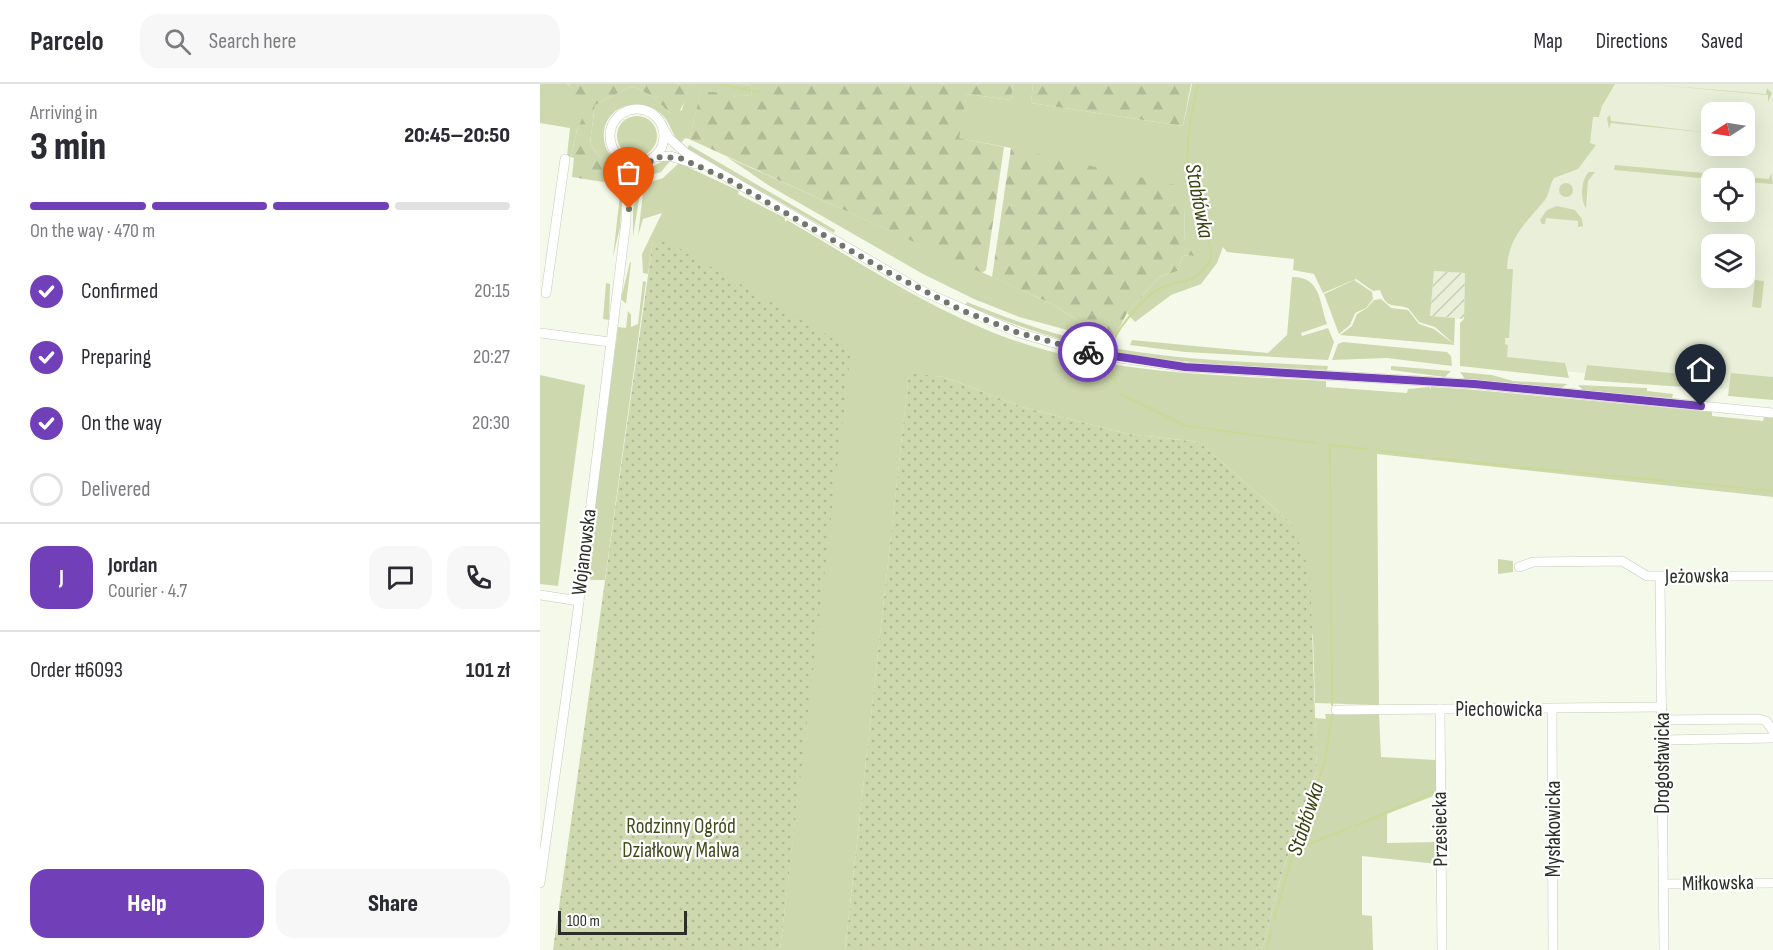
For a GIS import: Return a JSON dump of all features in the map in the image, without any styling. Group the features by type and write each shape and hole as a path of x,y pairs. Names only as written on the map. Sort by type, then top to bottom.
{"street":[{"path":"727,179 680,158 651,159 631,163 617,154 612,146 612,128 623,113 641,110 657,118 669,138 679,148 727,179 886,271 951,305 1019,333 1080,350 1185,367 1474,384 1773,412"},
{"path":"651,159 663,143 662,126"},
{"name":"Wojanowska","path":"540,883 579,601 626,221 627,172 617,154"},
{"path":"546,293 565,159"},
{"name":"Wojanowska","path":"626,221 638,174 651,159"},
{"path":"540,264 550,266"},
{"path":"540,333 610,342"},
{"name":"Jeżowska","path":"1519,567 1533,562 1622,561 1647,576 1773,576"},
{"name":"Drogosławicka","path":"1660,577 1664,950"},
{"path":"540,595 579,601"},
{"name":"Piechowicka","path":"1336,710 1662,707"},
{"name":"Przesiecka","path":"1440,709 1442,950"},
{"name":"Mysłakowicka","path":"1552,709 1553,950"},
{"path":"1662,720 1759,719 1766,721 1773,731"},
{"path":"1662,740 1773,738"},
{"name":"Miłkowska","path":"1663,884 1773,883"}],"shaded area":[{"path":"1610,84 1773,84 1773,394 1501,364 1505,250"},
{"path":"1434,271 1465,273 1464,319 1430,316"}],"green space":[{"path":"540,84 567,84 590,103 577,130 571,157 567,156 570,128 540,123"},
{"path":"568,84 689,84 688,95 678,114 670,113 652,96 632,86 595,105 590,144 610,171 612,179 603,182 572,177 574,158 571,157 577,130 589,103 584,99 578,104 571,102 573,90"},
{"path":"689,84 745,84 751,86 752,96 701,92 689,139 685,138 681,143 660,113 642,105 623,107 609,118 605,128 605,144 623,176 612,179 610,171 590,144 595,105 632,86 652,96 670,113 682,110"},
{"path":"745,84 1013,84 1011,100 967,94 959,138 1004,147 986,270 982,273 689,139 701,91 752,96 751,86"},
{"path":"1013,84 1033,84 1031,103 1183,126 1192,84 1615,84 1602,106 1599,117 1593,117 1590,143 1596,145 1578,169 1554,178 1545,200 1514,239 1508,258 1507,269 1513,269 1509,338 1505,338 1505,344 1508,345 1507,357 1565,363 1569,378 1460,366 1460,323 1464,319 1465,273 1434,271 1430,316 1455,318 1454,344 1435,327 1419,322 1408,308 1391,305 1385,301 1380,290 1373,291 1356,279 1323,293 1314,274 1293,270 1294,259 1227,252 1223,247 1217,263 1201,284 1171,295 1135,322 1127,313 1159,277 1178,271 1183,255 1195,256 1185,245 1184,203 1011,148 958,138 967,94 1011,100"},
{"path":"1033,84 1191,84 1183,126 1031,103"},
{"path":"1647,84 1766,94 1767,88 1772,93 1768,102 1768,95"},
{"path":"1610,115 1611,121 1701,132 1611,123 1609,129 1607,118"},
{"path":"637,116 651,122 657,136 651,150 637,156 623,150 617,136 623,122"},
{"path":"689,145 835,230 834,233 687,149"},
{"path":"1011,148 1180,186 1184,203 1185,245 1194,246 1195,256 1183,255 1178,271 1159,277 1127,313 1112,342 1052,304 992,277"},
{"path":"727,157 1052,304 1112,342 1019,317 974,299 923,274 768,185"},
{"path":"665,160 671,160 661,172 640,178 645,170"},
{"path":"679,163 739,191 738,194 785,218 785,222 787,220 927,302 956,316 1016,341 1092,361 1170,372 1326,381 1326,387 1407,393 1408,389 1429,387 1431,389 1431,387 1464,389 1712,412 1712,416 1763,421 1764,417 1773,418 1773,497 1377,454 1379,705 1315,703 1313,638 1292,524 1199,442 1129,434 1022,407 944,377 909,374 845,950 780,950 816,638 653,241 648,274 643,273 642,254 662,213 643,219 638,236 644,184 663,178"},
{"path":"1615,165 1701,173 1701,178 1614,170"},
{"path":"1589,172 1595,172 1588,181 1586,208 1582,189 1584,179"},
{"path":"1771,173 1773,184 1755,183 1755,178 1769,179"},
{"path":"1566,183 1571,185 1573,190 1571,195 1566,197 1561,195 1559,190 1561,185"},
{"path":"623,184 620,227 613,257 621,186"},
{"path":"638,185 641,187 633,237 633,210"},
{"path":"1557,206 1575,210 1582,219 1583,226 1578,227 1578,221 1546,218 1545,224 1542,224 1540,220 1547,210"},
{"name":"Rodzinny Ogród Działkowy Malwa","path":"653,240 667,242 679,248 851,349 780,950 553,950"},
{"path":"631,263 626,304 621,299"},
{"path":"1292,277 1309,281 1317,292 1327,324 1301,333 1302,336 1328,328 1334,342 1328,360 1185,352 1130,345 1132,340 1268,353 1287,335"},
{"path":"1354,280 1372,292 1373,299 1366,308 1355,313 1350,325 1339,334 1324,294"},
{"path":"1755,280 1764,281 1761,308 1752,307"},
{"path":"643,281 646,282 605,580 590,580 591,539 618,327 626,328 628,311 631,315 631,327 638,324"},
{"path":"606,283 610,284 609,320 603,319"},
{"path":"1381,299 1391,308 1408,310 1419,324 1434,329 1455,345 1340,335 1352,326 1357,314 1374,300"},
{"path":"967,302 1042,329 1119,349 1197,359 1328,366 1327,370 1224,364 1122,353 1042,334 965,305"},
{"path":"1343,342 1447,352 1451,356 1452,366 1387,358 1332,360 1338,344"},
{"path":"1587,365 1713,377 1712,389 1584,380"},
{"path":"1391,366 1451,371 1445,377 1391,370"},
{"path":"1460,372 1492,375 1513,381 1568,384 1560,388 1465,379"},
{"path":"909,373 944,377 1022,407 1129,434 1199,442 1292,524 1310,573 1317,771 1282,873 1262,950 845,950"},
{"path":"1731,373 1773,377 1773,400 1728,396"},
{"path":"540,375 585,385 558,586 540,584"},
{"path":"1578,385 1647,388 1647,391 1673,394 1672,398 1583,390"},
{"path":"1498,559 1513,561 1513,572 1498,574"},
{"path":"1379,713 1381,757 1436,760 1436,795 1387,814 1387,843 1437,842 1437,864 1362,856 1362,915 1372,916 1373,950 1262,950 1282,873 1317,771 1315,718 1326,719 1325,714"}],"waterway":[{"path":"721,84 758,92"},
{"name":"Stabłówka","path":"1114,340 1128,319 1148,297 1161,288 1194,278 1211,259 1210,244 1194,206 1189,184 1190,126 1198,84"},
{"path":"1113,369 1116,384"},
{"name":"Stabłówka","path":"1121,394 1186,426 1316,443"},
{"name":"Stabłówka","path":"1330,444 1332,705"},
{"name":"Stabłówka","path":"1329,445 1368,449"},
{"path":"1377,450 1423,456"},
{"path":"1434,458 1510,466"},
{"path":"1516,467 1565,471"},
{"path":"1572,472 1668,481"},
{"path":"1675,481 1742,488"},
{"path":"1747,488 1752,489"},
{"path":"1757,489 1773,491"},
{"name":"Stabłówka","path":"1274,920 1294,850 1325,761 1332,717"},
{"path":"1355,826 1434,792"},
{"path":"1294,850 1351,827"},
{"name":"Stabłówka","path":"1267,950 1271,930"}],"way so far":[{"path":"629,209 641,168 655,157 664,155 680,158 727,179 886,271 961,310 1019,333 1088,352"}],"route":[{"path":"1088,352 1185,367 1474,384 1701,406"}]}
